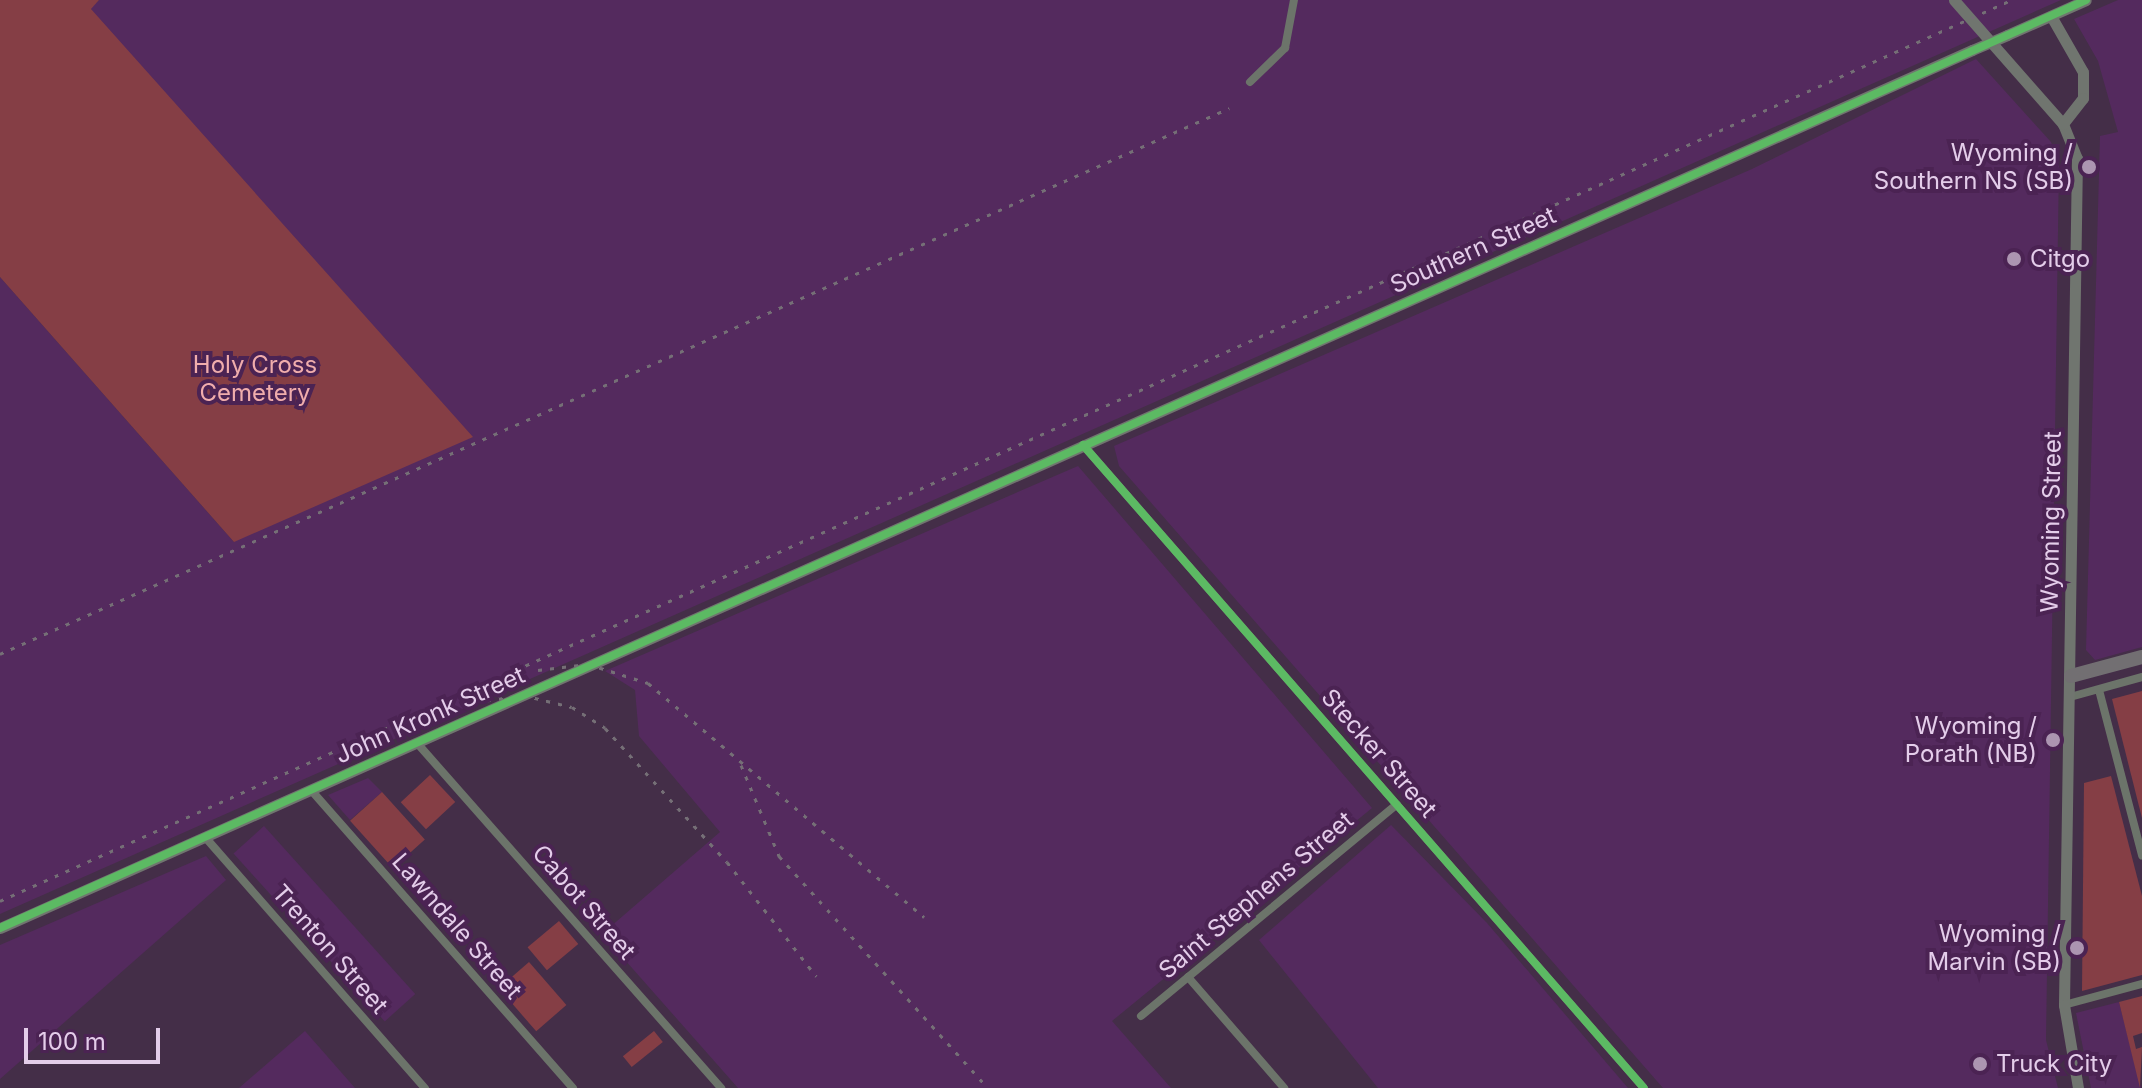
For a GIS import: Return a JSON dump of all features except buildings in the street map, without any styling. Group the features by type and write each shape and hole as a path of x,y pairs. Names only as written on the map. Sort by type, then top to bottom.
{"highway":[{"path":"2071,676 2142,657"}],"street":[{"path":"1250,82 1285,48 1294,0"},
{"name":"Wyoming Street","path":"1954,0 2063,124 2078,170 2064,1005 2078,1088"},
{"name":"Southern Street","path":"876,538 2086,0"},
{"path":"2051,16 2083,72 2083,98 2063,124"},
{"name":"Stecker Street","path":"1083,445 1644,1088"},
{"name":"John Kronk Street","path":"0,928 876,538"},
{"path":"2070,697 2142,677"},
{"path":"2099,690 2142,855"},
{"name":"Cabot Street","path":"417,743 721,1088"},
{"name":"Lawndale Street","path":"311,790 573,1088"},
{"name":"Saint Stephens Street","path":"1141,1016 1397,804"},
{"name":"Trenton Street","path":"205,837 425,1088"},
{"path":"1188,977 1284,1088"},
{"path":"2064,1005 2142,984"}],"shaded area":[{"path":"99,0 2061,0 0,914 0,277 234,542 91,8"},
{"path":"2118,0 2142,0 2142,647 2095,660 2086,650 2100,136 2118,132 2098,61 2074,19"},
{"path":"1976,59 2051,142 2059,163 2046,1040 2058,1088 1663,1088 1119,466 1114,446 1752,169"},
{"path":"1078,466 1372,808 1112,1021 1171,1088 738,1088 602,934 720,832 639,736 635,690 605,671"},
{"path":"368,778 382,792 350,820 328,795"},
{"path":"1391,825 1487,923 1628,1088 1378,1088 1259,940"},
{"path":"264,826 415,994 385,1021 234,853"},
{"path":"206,856 226,880 0,1079 0,945"},
{"path":"2119,1002 2141,1088 2091,1088 2076,1013"},
{"path":"305,1031 355,1088 239,1088"}],"green space":[{"name":"Holy Cross Cemetery","path":"0,0 99,0 91,9 473,437 234,542 0,277"},
{"path":"2142,691 2142,818 2112,699"},
{"path":"430,775 455,802 426,829 401,802"},
{"path":"2111,776 2142,896 2142,975 2082,991 2084,783"},
{"path":"382,792 425,840 393,868 350,821"},
{"path":"559,921 578,944 547,970 528,947"},
{"path":"529,962 566,1005 536,1031 499,988"},
{"path":"2142,996 2142,1033 2133,1036 2136,1049 2142,1047 2140,1088 2119,1002"},
{"path":"654,1031 663,1042 632,1067 623,1056"}],"railway":[{"path":"0,901 2011,0"},
{"path":"0,654 1229,108"},
{"path":"538,670 588,664 648,683 924,917"},
{"path":"463,704 523,695 572,707 605,728 727,862 816,976"},
{"path":"741,765 779,856 988,1088"}],"cycle path":[{"path":"0,928 2086,0"},
{"path":"1083,445 1644,1088"}],"place":[{"name":"Wyoming / Southern NS (SB)","path":"2089,167"},
{"name":"Citgo","path":"2014,259"},
{"name":"Wyoming / Porath (NB)","path":"2053,740"},
{"name":"Wyoming / Marvin (SB)","path":"2077,948"},
{"name":"Truck City","path":"1980,1064"}]}
